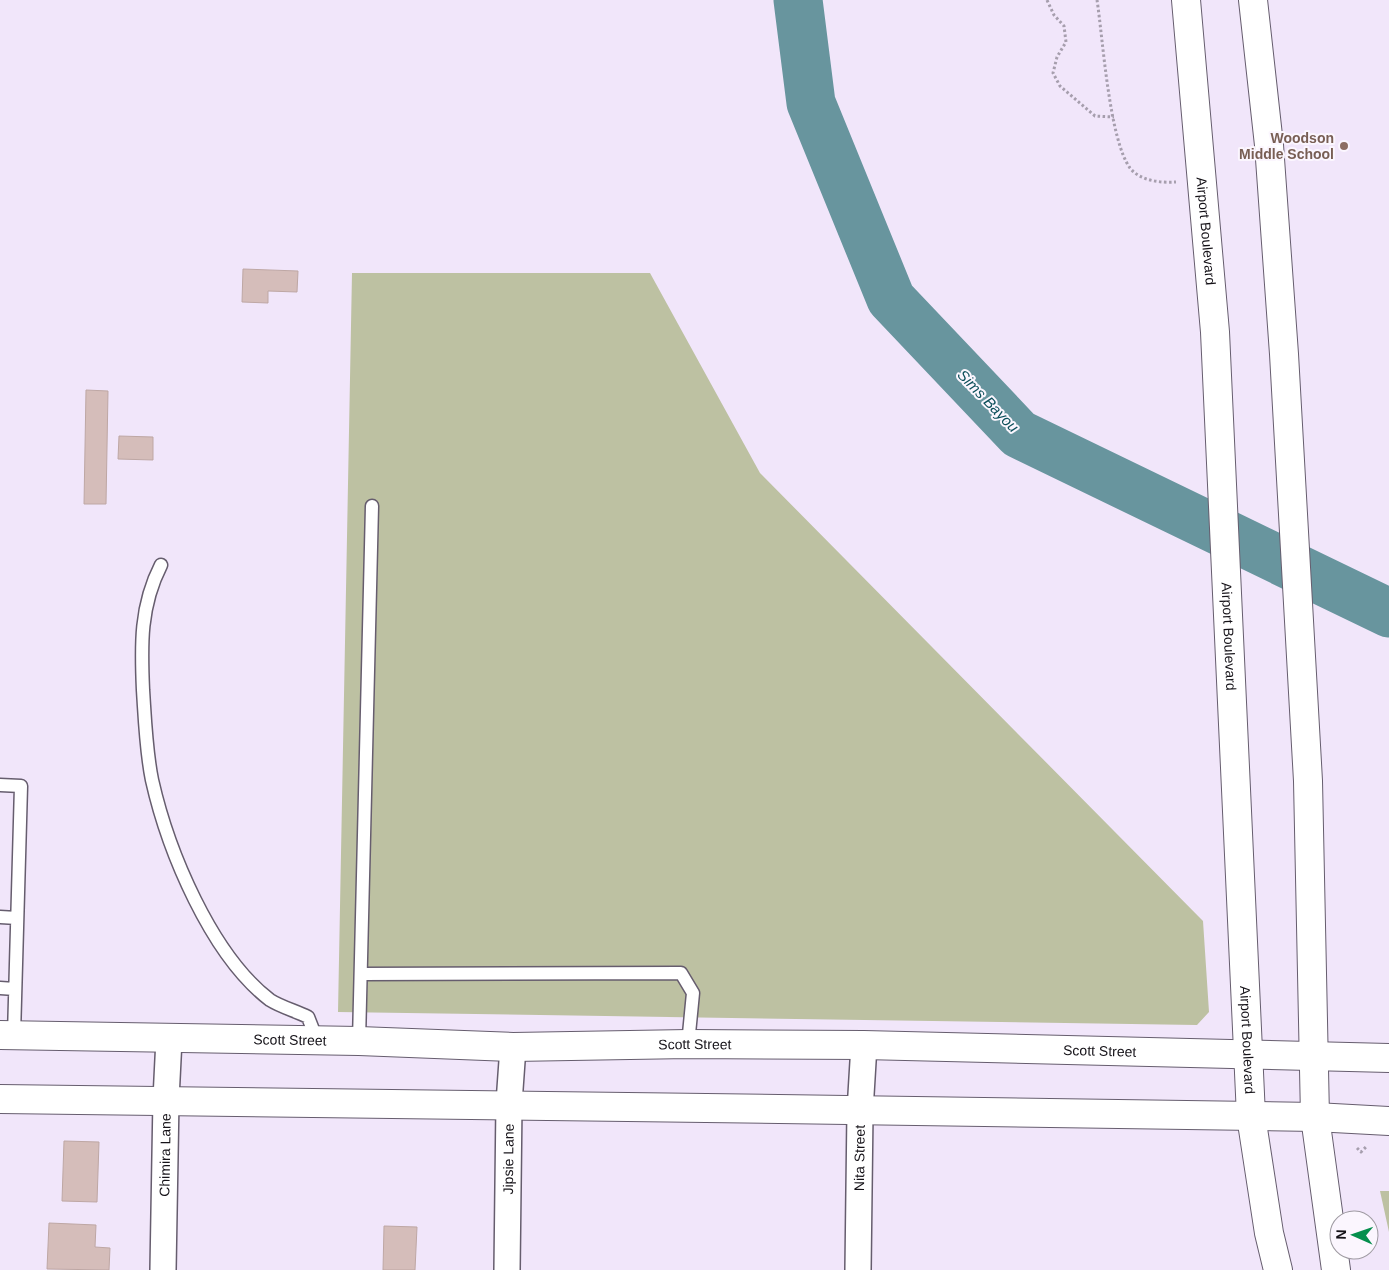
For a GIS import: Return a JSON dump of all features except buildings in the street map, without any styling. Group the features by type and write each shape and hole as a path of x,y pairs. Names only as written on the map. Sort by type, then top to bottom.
{"main road":[{"name":"Airport Boulevard","path":"1186,0 1204,182 1215,332 1251,1116 1269,1232 1278,1270"},
{"path":"1253,0 1269,145 1284,354 1308,781 1315,1117 1336,1270"},
{"name":"Scott Street","path":"7,1035 317,1040 513,1047 688,1044 864,1046 1249,1053 1389,1058"},
{"path":"0,1099 509,1103 860,1111 1315,1117 1389,1121"}],"street":[{"name":"Chimira Lane","path":"163,1270 169,1039"},
{"name":"Nita Street","path":"858,1270 860,1111 864,1046"},
{"name":"Jipsie Lane","path":"507,1270 509,1103 513,1047"}],"lane":[{"path":"359,1041 372,506"},
{"path":"161,565 150,586 141,640 147,744 160,810 194,896 218,942 254,985 272,1001 308,1017 317,1040"},
{"path":"0,785 21,786 15,989 7,1035"},
{"path":"0,917 17,918"},
{"path":"361,974 681,972 693,993 688,1044"},
{"path":"0,988 15,989"}],"path":[{"path":"1047,0 1054,15 1064,26 1066,42 1057,57 1053,73 1060,86 1095,116 1114,118"},
{"path":"1097,0 1118,144 1131,169 1148,180 1164,183 1204,182"}],"green space":[{"path":"352,273 650,273 760,473 1203,921 1209,1012 1197,1025 338,1012"},
{"path":"1380,1191 1389,1191 1389,1232"}],"waterway":[{"name":"Sims Bayou","path":"798,0 811,103 891,299 1019,434 1389,613"}],"place":[{"name":"Woodson Middle School","path":"1344,146"}]}
